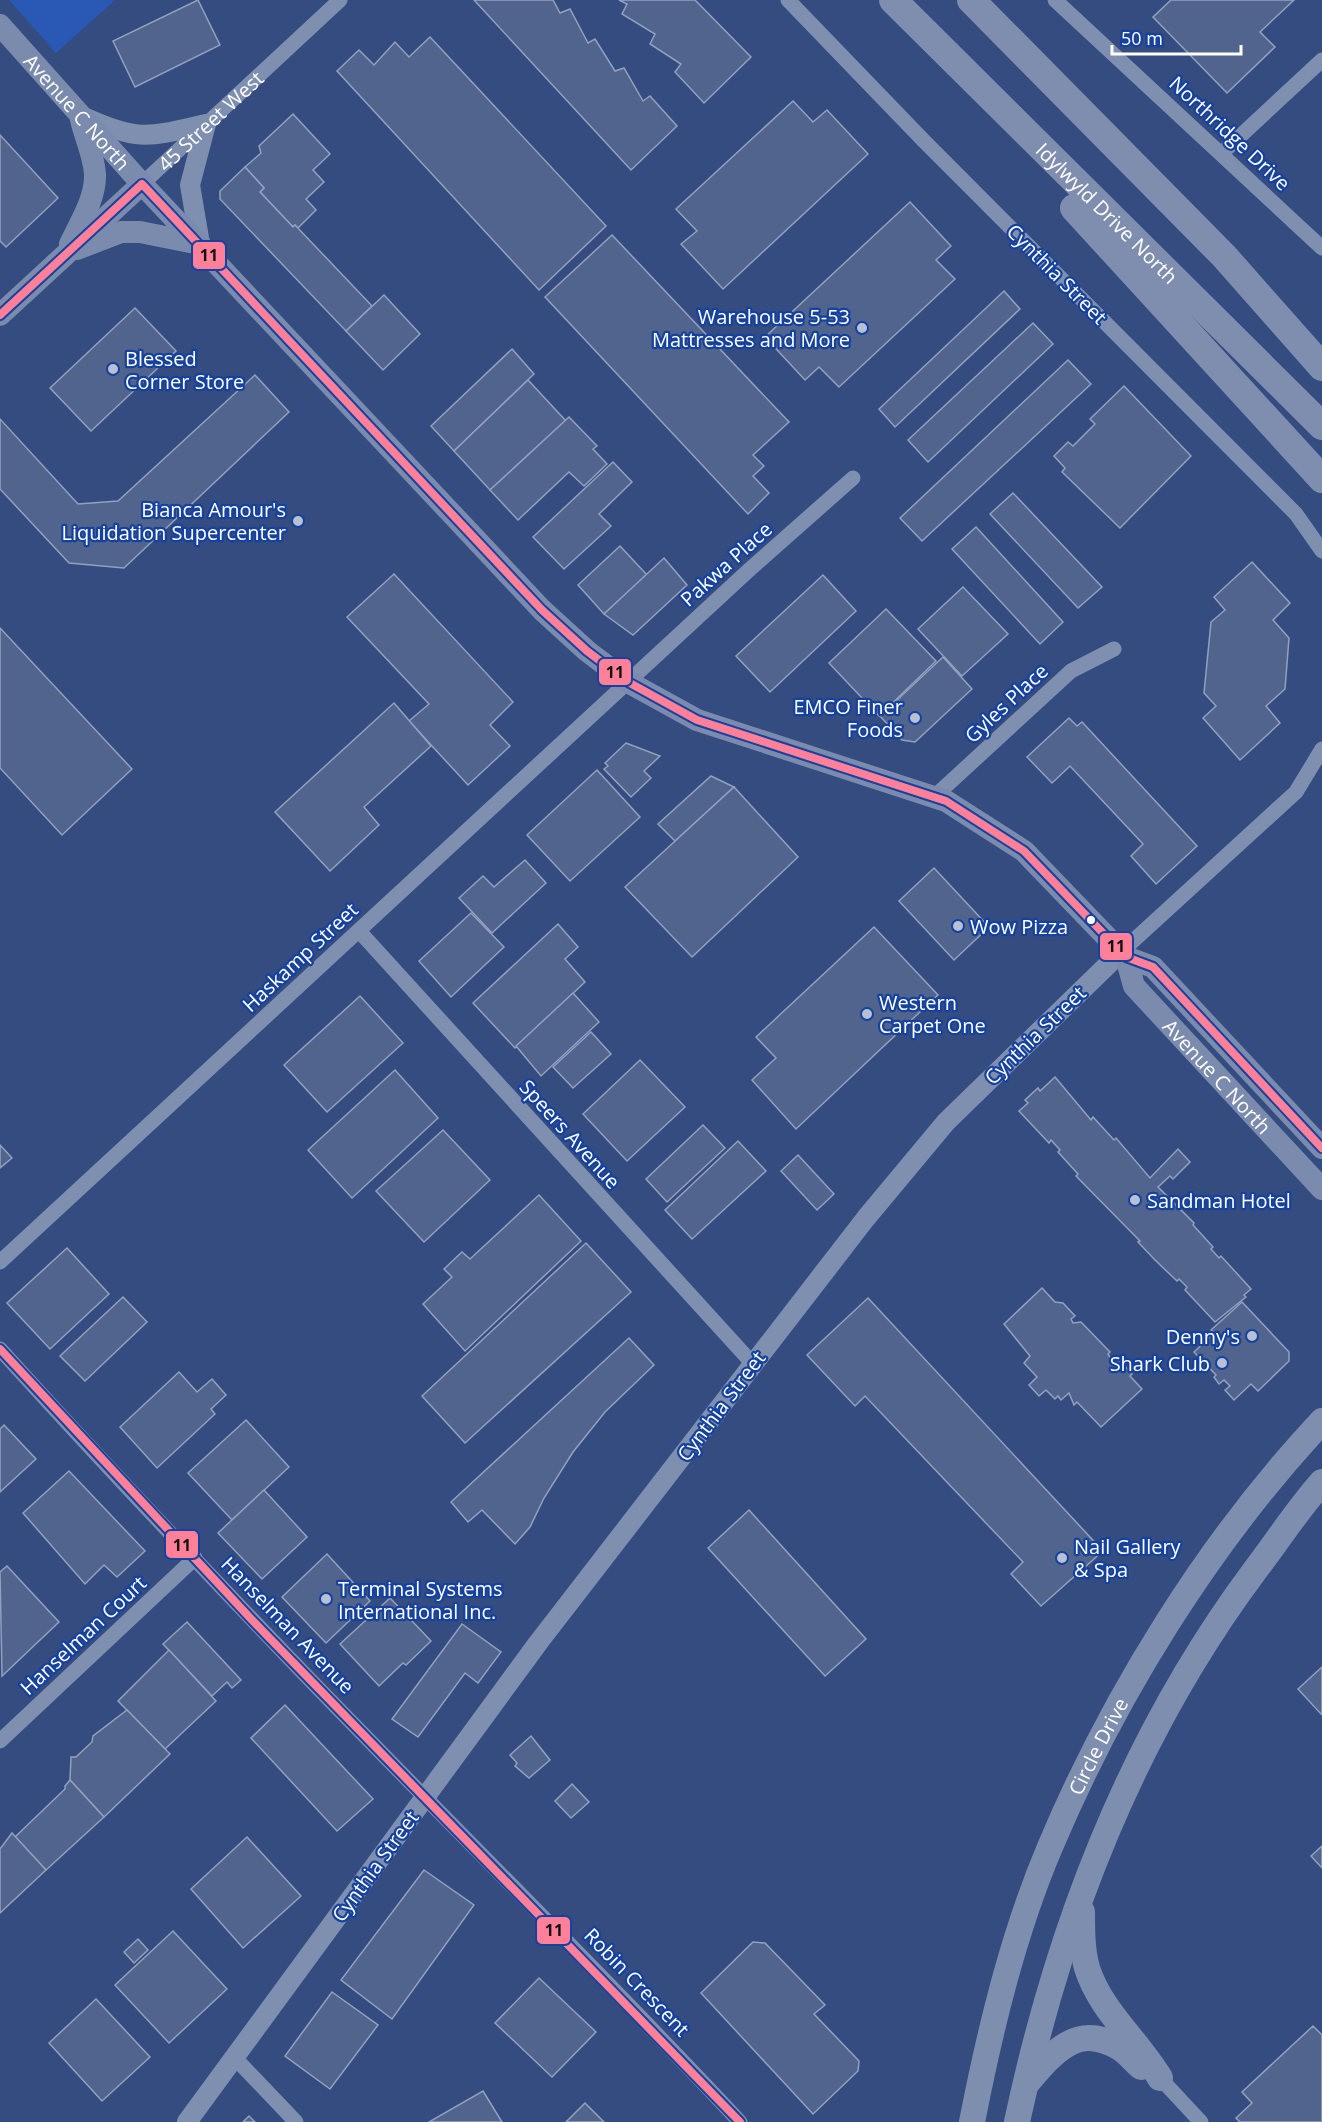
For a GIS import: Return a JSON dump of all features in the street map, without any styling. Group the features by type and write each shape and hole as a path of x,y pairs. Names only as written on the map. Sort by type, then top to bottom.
{"highway":[{"name":"Idylwyld Drive North","path":"892,0 962,72 1322,426"},
{"path":"971,0 1224,256 1322,367"},
{"path":"962,72 1020,149 1322,479"},
{"path":"1224,256 1322,342"},
{"name":"Circle Drive","path":"972,2122 998,2009 1035,1888 1050,1847 1105,1733 1159,1638 1210,1559 1277,1469 1322,1421"},
{"name":"Circle Drive","path":"1017,2122 1050,1991 1082,1895 1136,1766 1181,1684 1229,1606 1322,1482"},
{"path":"1082,1895 1083,1948 1088,1969 1111,2012 1146,2055 1160,2078"},
{"path":"1025,2085 1058,2050 1070,2042 1088,2037 1105,2040 1122,2049 1139,2066 1160,2078"}],"main road":[{"name":"Avenue C North","path":"0,25 142,184 542,610 587,651 628,682 697,720 946,801 1024,851 1123,954 1153,967 1322,1148"},
{"path":"65,254 90,200 95,182 95,171 79,115"},
{"name":"45 Street West","path":"0,315 142,184"},
{"path":"65,254 121,232 140,232 200,244"},
{"name":"Avenue C North","path":"1123,954 1134,986 1322,1189"}],"street":[{"name":"45 Street West","path":"142,184 340,0"},
{"name":"Cynthia Street","path":"788,0 924,141 1296,513 1322,551"},
{"name":"Northridge Drive","path":"1055,0 1322,248"},
{"path":"1222,153 1322,60"},
{"path":"79,115 113,130 144,137 206,124 190,178 190,194 200,244"},
{"name":"Pakwa Place","path":"628,682 853,478"},
{"name":"Gyles Place","path":"934,797 1071,671 1114,649"},
{"name":"Haskamp Street","path":"0,1262 628,682"},
{"name":"Cynthia Street","path":"187,2122 538,1643 866,1218 946,1122 1296,792 1322,749"},
{"name":"Speers Avenue","path":"359,931 562,1158 753,1364"},
{"path":"1221,1080 1241,1061"},
{"name":"Hanselman Avenue","path":"0,1349 195,1558 426,1796"},
{"name":"Hanselman Court","path":"0,1741 195,1558"},
{"name":"Robin Crescent","path":"426,1796 621,1994 740,2122"},
{"path":"235,2058 296,2122"},
{"path":"1160,2078 1201,2122"}],"shaded area":[{"path":"9,0 115,0 56,53"}],"building":[{"path":"198,0 220,45 135,87 113,41"},
{"path":"474,0 553,0 560,13 570,9 588,43 595,39 615,71 624,68 643,101 650,96 677,126 631,170"},
{"path":"619,0 695,0 751,57 704,103 675,72 681,64 650,44 655,34 622,14 627,4"},
{"path":"1171,0 1294,0 1260,32 1275,47 1227,93 1153,17"},
{"path":"430,37 606,226 539,290 337,71 359,50 374,65 395,42 409,57"},
{"path":"793,101 813,122 827,110 868,154 723,289 681,244 697,231 676,209"},
{"path":"293,114 330,154 313,170 324,182 306,199 316,210 298,228 295,225 293,227 260,192 264,188 245,167 261,153 259,146"},
{"path":"0,135 58,198 6,247 0,241"},
{"path":"245,167 264,188 260,192 293,227 295,225 372,306 346,331 220,199 220,191"},
{"path":"910,202 951,246 936,260 955,279 839,387 819,367 805,380 765,337"},
{"path":"612,235 789,422 753,455 764,466 753,476 769,493 748,514 545,297"},
{"path":"1004,291 1020,309 895,427 879,409"},
{"path":"384,295 420,334 383,370 346,331"},
{"name":"Blessed Corner Store","path":"135,308 176,351 91,431 50,388"},
{"path":"1033,323 1053,344 928,462 908,440"},
{"path":"512,349 534,374 454,451 431,426"},
{"path":"1068,360 1091,384 922,541 900,518"},
{"path":"255,375 289,412 124,568 69,563 0,489 0,419 78,504 118,501"},
{"path":"528,380 566,421 490,490 454,451"},
{"path":"1124,386 1191,456 1120,528 1062,472 1065,468 1054,456 1068,442 1073,446 1095,424 1090,419"},
{"path":"569,417 597,446 593,449 607,464 584,486 569,472 518,520 490,490"},
{"path":"613,462 632,482 599,514 611,526 564,569 533,537"},
{"path":"1013,493 1102,587 1078,608 990,514"},
{"path":"976,527 1063,622 1040,644 952,549"},
{"path":"620,546 647,575 604,614 578,585"},
{"path":"664,558 687,585 633,635 604,614"},
{"path":"1252,562 1290,603 1273,620 1289,638 1285,689 1266,706 1280,723 1240,760 1203,718 1216,706 1204,693 1211,622 1225,610 1214,597"},
{"path":"394,574 513,702 490,725 510,746 468,785 409,721 429,704 347,617"},
{"path":"823,575 856,611 770,692 736,656"},
{"path":"963,587 1008,634 962,676 918,629"},
{"path":"886,609 936,661 879,716 829,663"},
{"path":"0,628 132,769 62,835 0,768"},
{"path":"943,657 972,689 915,742 902,740 880,716"},
{"path":"394,703 431,746 364,807 379,825 330,871 275,812"},
{"path":"1069,718 1077,726 1082,722 1197,846 1156,884 1131,856 1143,844 1070,766 1052,783 1027,757"},
{"path":"626,743 660,756 644,771 651,778 631,797 604,769 608,766 605,763"},
{"path":"597,770 640,817 570,881 527,835"},
{"path":"711,776 734,787 675,841 658,824"},
{"path":"734,787 798,857 692,957 625,887"},
{"path":"525,860 546,883 492,933 459,898 483,876 494,887"},
{"path":"934,868 989,927 954,960 899,901"},
{"path":"471,913 504,947 451,997 419,961"},
{"path":"558,924 578,947 565,959 585,982 515,1048 473,1003"},
{"path":"874,927 938,995 796,1129 752,1080 776,1058 756,1037"},
{"path":"573,993 599,1022 541,1076 516,1046"},
{"path":"360,996 403,1043 327,1112 284,1065"},
{"path":"591,1032 611,1054 573,1088 553,1067"},
{"path":"640,1060 685,1107 627,1161 583,1114"},
{"path":"395,1070 438,1118 352,1198 308,1150"},
{"name":"Sandman Hotel","path":"1055,1077 1091,1120 1093,1117 1114,1140 1116,1138 1150,1178 1178,1149 1190,1162 1173,1179 1170,1176 1158,1187 1194,1223 1193,1225 1213,1247 1211,1249 1219,1258 1221,1256 1251,1289 1244,1295 1246,1297 1215,1322 1185,1290 1187,1287 1179,1279 1177,1281 1155,1260 1138,1242 1140,1241 1076,1176 1078,1174 1058,1152 1060,1150 1051,1140 1049,1143 1019,1111 1028,1103 1025,1100 1038,1088 1040,1091"},
{"path":"703,1125 725,1148 667,1202 646,1179"},
{"path":"443,1130 490,1180 424,1242 376,1191"},
{"path":"738,1141 766,1171 692,1239 665,1210"},
{"path":"0,1145 12,1158 0,1168"},
{"path":"798,1155 834,1194 817,1210 781,1171"},
{"path":"539,1195 581,1241 465,1351 423,1304 452,1277 444,1269 462,1252 470,1259"},
{"path":"586,1243 631,1292 465,1443 422,1396"},
{"path":"67,1248 109,1294 50,1349 7,1303"},
{"path":"1042,1288 1055,1302 1063,1303 1075,1316 1071,1319 1073,1323 1081,1322 1110,1352 1108,1354 1111,1359 1120,1361 1142,1389 1101,1427 1077,1402 1074,1405 1069,1393 1061,1400 1058,1396 1055,1399 1046,1390 1039,1396 1029,1385 1037,1377 1024,1363 1030,1356 1004,1324"},
{"path":"123,1297 147,1322 85,1381 60,1356"},
{"path":"868,1298 1103,1551 1041,1606 1011,1574 1023,1562 865,1396 855,1406 807,1355"},
{"path":"1242,1302 1289,1352 1289,1361 1258,1391 1251,1384 1234,1400 1225,1390 1230,1386 1224,1380 1219,1384 1214,1377 1216,1375 1194,1352 1214,1333 1211,1330"},
{"path":"629,1338 654,1365 605,1412 573,1452 544,1498 530,1527 515,1544 482,1510 468,1522 451,1502"},
{"path":"179,1372 197,1392 212,1379 226,1395 211,1409 215,1414 157,1468 120,1427"},
{"path":"246,1420 289,1467 232,1520 188,1473"},
{"path":"4,1425 36,1459 0,1492 0,1429"},
{"path":"69,1471 145,1551 117,1577 104,1565 85,1584 23,1513"},
{"path":"264,1490 307,1537 262,1579 218,1533"},
{"path":"749,1510 866,1639 825,1676 708,1548"},
{"name":"Terminal Systems International Inc.","path":"327,1554 370,1601 326,1643 282,1597"},
{"path":"7,1566 59,1622 2,1676 0,1572"},
{"path":"390,1598 431,1641 379,1686 340,1644"},
{"path":"187,1622 241,1680 232,1688 227,1682 212,1696 163,1644"},
{"path":"462,1624 501,1652 478,1683 465,1673 418,1737 392,1719"},
{"path":"169,1650 216,1701 165,1749 118,1701"},
{"path":"1322,1667 1322,1715 1298,1689"},
{"path":"285,1705 373,1799 337,1831 251,1738"},
{"path":"127,1710 170,1754 104,1817 70,1780 71,1757 76,1757 92,1742 93,1736"},
{"path":"531,1736 550,1760 529,1778 515,1766 517,1763 510,1755"},
{"path":"70,1780 104,1817 46,1870 15,1837 65,1789"},
{"path":"572,1784 589,1802 571,1818 555,1801"},
{"path":"12,1833 46,1870 0,1913 0,1849"},
{"path":"247,1837 301,1896 243,1948 191,1889"},
{"path":"1322,1846 1322,1868 1311,1856"},
{"path":"424,1870 474,1905 392,2019 341,1980"},
{"path":"173,1931 227,1989 169,2043 115,1985"},
{"path":"138,1939 148,1950 134,1963 124,1952"},
{"path":"753,1942 765,1943 825,2005 814,2014 859,2061 858,2071 813,2114 701,1993"},
{"path":"539,1978 596,2032 552,2077 495,2023"},
{"path":"332,1992 378,2025 330,2089 285,2056"},
{"path":"96,1999 150,2057 102,2101 49,2043"},
{"path":"1313,2026 1322,2035 1322,2122 1240,2122 1236,2118 1252,2103 1242,2092"},
{"path":"483,2091 502,2122 429,2122"},
{"path":"585,2103 604,2122 566,2122"},
{"path":"249,2116 255,2122 243,2122"}],"transit line":[{"name":"11","path":"0,315 142,184 542,610 587,651 628,682 697,720 946,801 1024,851 1126,957 1153,967 1322,1148"},
{"name":"11","path":"0,1349 253,1621 740,2122"}],"place":[{"name":"Warehouse 5-53 Mattresses and More","path":"862,328"},
{"name":"Blessed Corner Store","path":"113,369"},
{"name":"Bianca Amour's Liquidation Supercenter","path":"298,521"},
{"name":"EMCO Finer Foods","path":"915,718"},
{"name":"Wow Pizza","path":"958,926"},
{"name":"Western Carpet One","path":"867,1014"},
{"name":"Sandman Hotel","path":"1135,1200"},
{"name":"Denny's","path":"1252,1336"},
{"name":"Shark Club","path":"1222,1363"},
{"name":"Nail Gallery & Spa","path":"1062,1558"},
{"name":"Terminal Systems International Inc.","path":"326,1599"}]}
